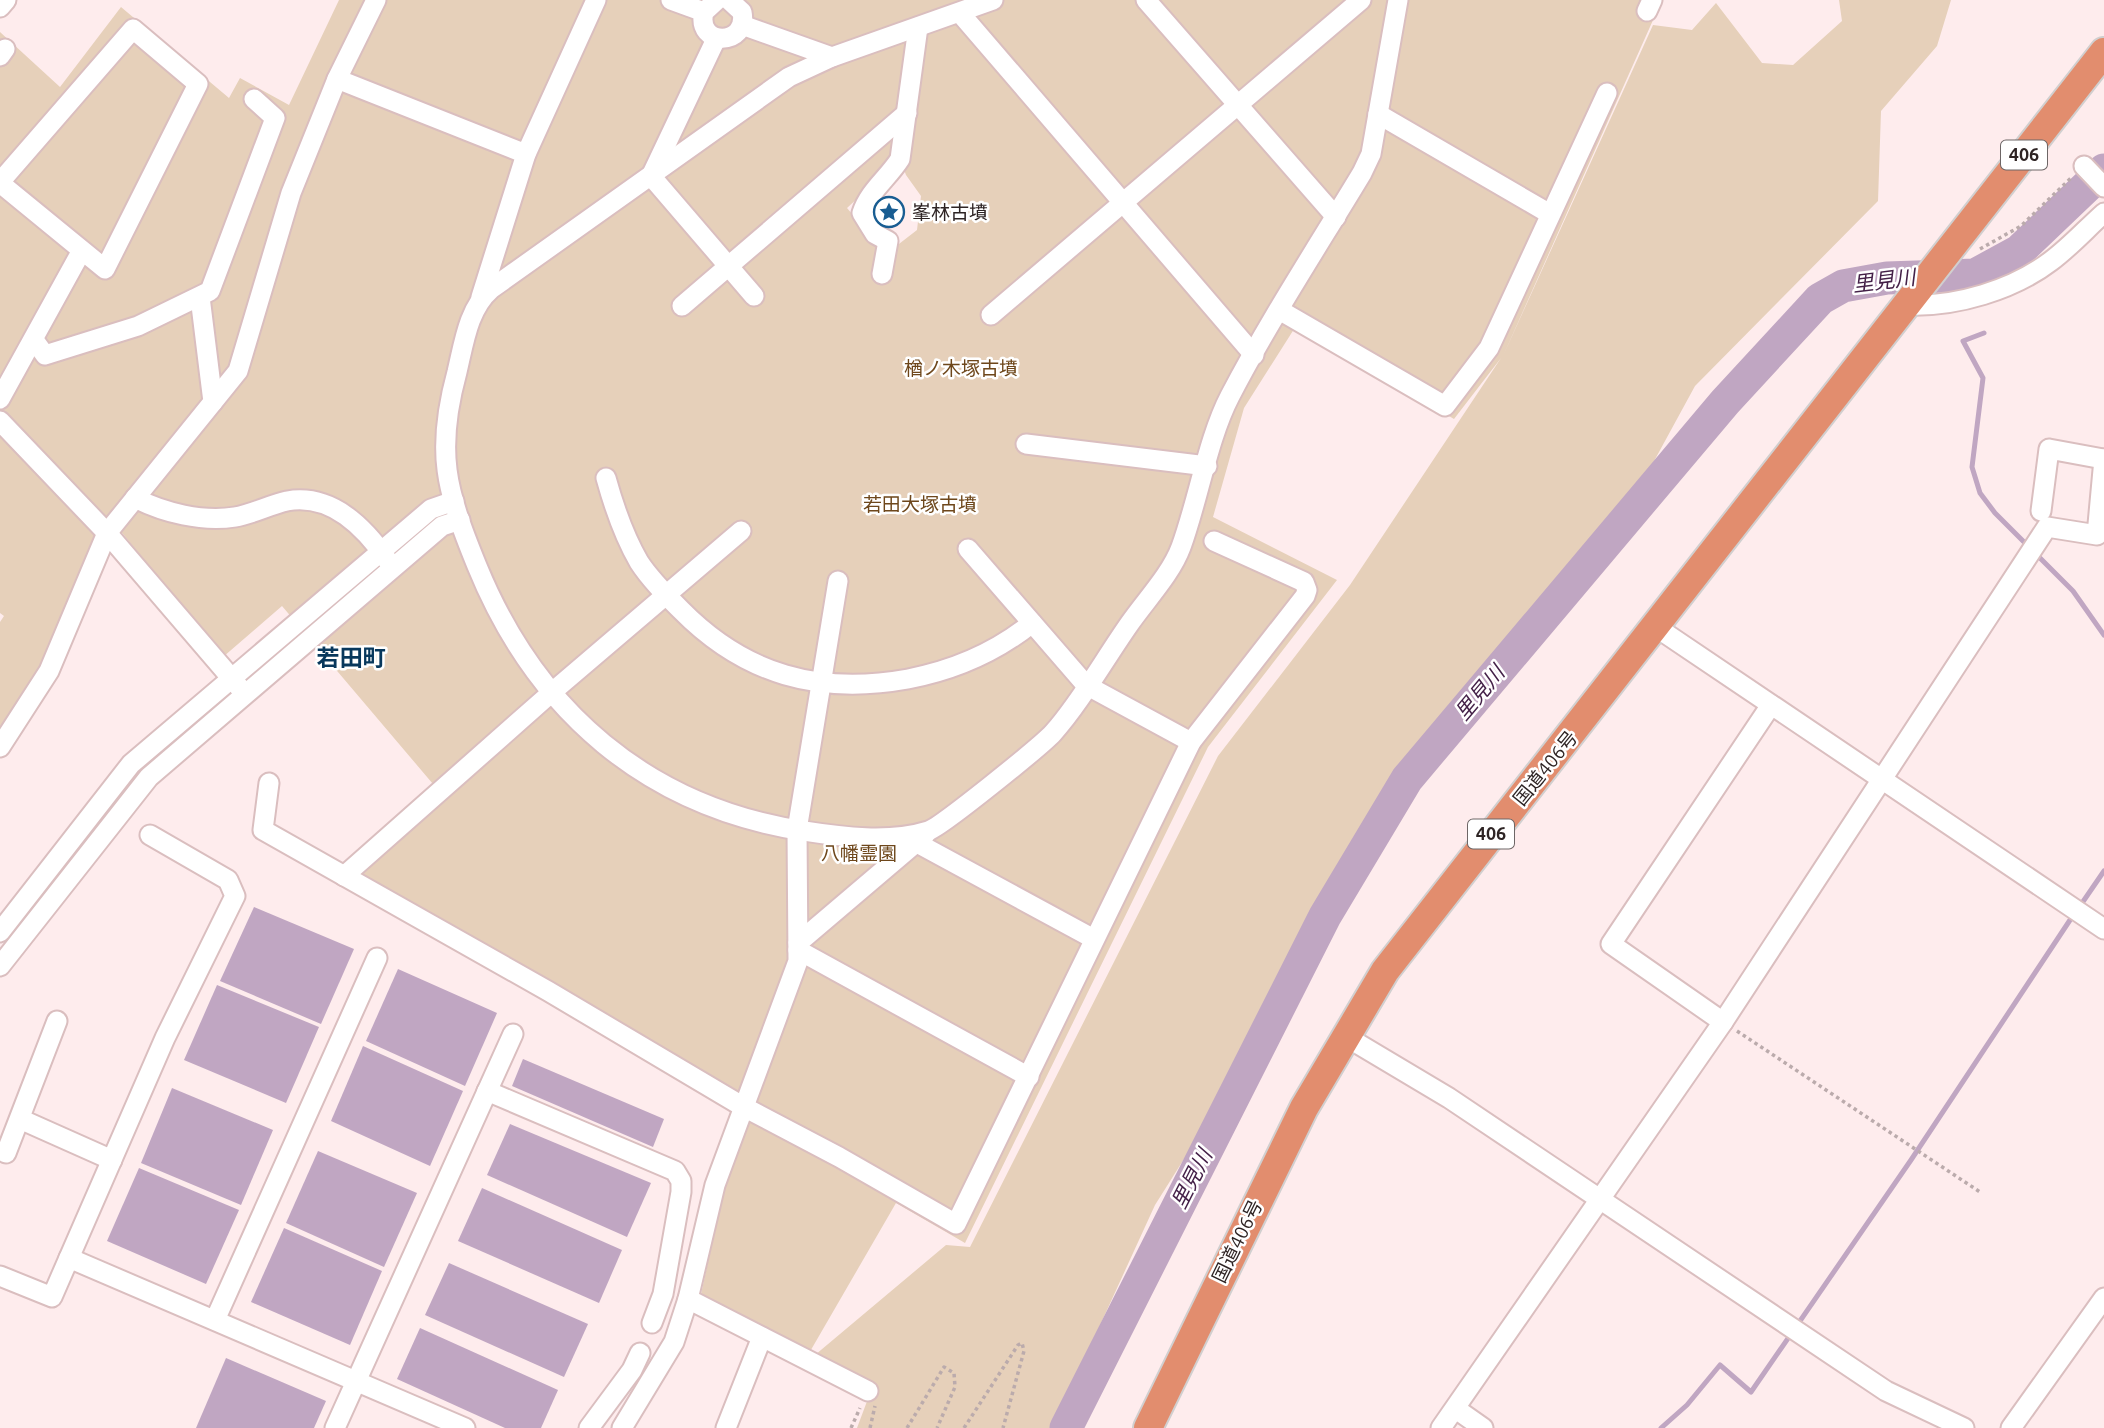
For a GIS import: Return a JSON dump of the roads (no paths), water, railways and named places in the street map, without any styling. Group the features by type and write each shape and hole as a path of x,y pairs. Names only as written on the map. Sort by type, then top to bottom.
{"highway":[{"name":"国道406号","path":"1148,1428 1304,1108 1385,971 2104,52"}],"street":[{"path":"0,7 6,0"},
{"path":"0,747 50,671 107,533 238,371 291,193 337,79 376,0"},
{"path":"596,0 526,155 481,298 470,321 444,429 443,455 454,501 495,610 515,645 551,693 601,744 672,791 748,821 797,830 855,837 924,836 1094,939"},
{"path":"671,0 723,3 742,12 742,25 729,39 716,39 703,26 723,3"},
{"path":"481,298 789,77 832,57 993,0"},
{"path":"1146,0 1336,217"},
{"path":"991,315 1361,0"},
{"path":"798,946 924,836 1053,734 1179,552 1228,400 1371,154 1398,0"},
{"path":"960,13 1254,355"},
{"path":"742,25 832,57"},
{"path":"882,274 888,241 875,234 862,213 867,199 890,175 900,159 918,27"},
{"path":"132,29 198,84 105,269 0,183 132,29"},
{"path":"651,176 716,39"},
{"path":"337,79 526,155"},
{"path":"1281,311 1445,406 1489,348 1607,93"},
{"path":"34,340 45,355 138,326 210,291 275,118 254,99"},
{"path":"682,306 907,113"},
{"path":"1378,114 1550,214"},
{"path":"2085,168 2104,187"},
{"path":"651,176 754,296"},
{"path":"1912,299 1966,298 2022,279 2052,260 2104,213"},
{"path":"0,399 81,252"},
{"path":"200,297 212,402"},
{"path":"0,421 107,533 238,685"},
{"path":"1026,444 1207,466"},
{"path":"1441,1428 1723,1022 2047,527 2101,536 2104,459 2049,449 2041,511"},
{"path":"606,478 626,537 640,563 666,595 722,645 768,670 821,684 875,684 941,672 999,648 1032,623"},
{"path":"135,498 176,513 225,518 287,501 308,499 324,504 351,519 393,568"},
{"path":"0,966 149,778 238,685 381,551 431,509 454,501"},
{"path":"17,944 0,932 131,764 393,568 442,526 460,520"},
{"path":"344,876 551,693 741,531"},
{"path":"269,783 262,830 548,991 742,1107 839,1157 956,1224 1191,742 1307,590 1304,582 1214,541"},
{"path":"968,549 1086,685 1191,742"},
{"path":"622,1428 674,1342 688,1299 715,1185 798,961 797,830 838,582"},
{"path":"1656,627 2104,929"},
{"path":"1723,1022 1611,944 1771,705"},
{"path":"0,1276 52,1297 165,1038 235,897 228,880 150,835"},
{"path":"798,946 1029,1077"},
{"path":"215,1320 377,958"},
{"path":"6,1153 57,1021"},
{"path":"335,1428 513,1034"},
{"path":"1345,1036 1449,1098 1600,1202 1886,1391 1965,1428"},
{"path":"487,1091 675,1171 681,1181 681,1192 663,1294 652,1323"},
{"path":"20,1119 111,1160"},
{"path":"69,1258 465,1428"},
{"path":"2011,1428 2104,1297"},
{"path":"688,1299 868,1391"},
{"path":"726,1428 762,1337"},
{"path":"589,1428 632,1370 640,1353"},
{"path":"1456,1409 1482,1428"}],"waterway":[{"name":"里見川","path":"1066,1428 1325,916 1407,779 1725,402 1820,299 1843,286 1887,278 1975,275 2019,251 2104,170"},
{"path":"1984,333 1963,341 1983,378 1972,467 1980,493 1995,513 2073,591 2104,635"},
{"path":"2080,906 2104,871"},
{"path":"1661,1428 1687,1405 1720,1365 1751,1392 1911,1160 2074,914"}],"place":[{"name":"峯林古墳","path":"889,212"}],"district":[{"name":"若田町","path":"351,658"}],"park label":[{"name":"楢ノ木塚古墳","path":"961,368"},
{"name":"若田大塚古墳","path":"920,504"},
{"name":"八幡霊園","path":"859,853"}]}
